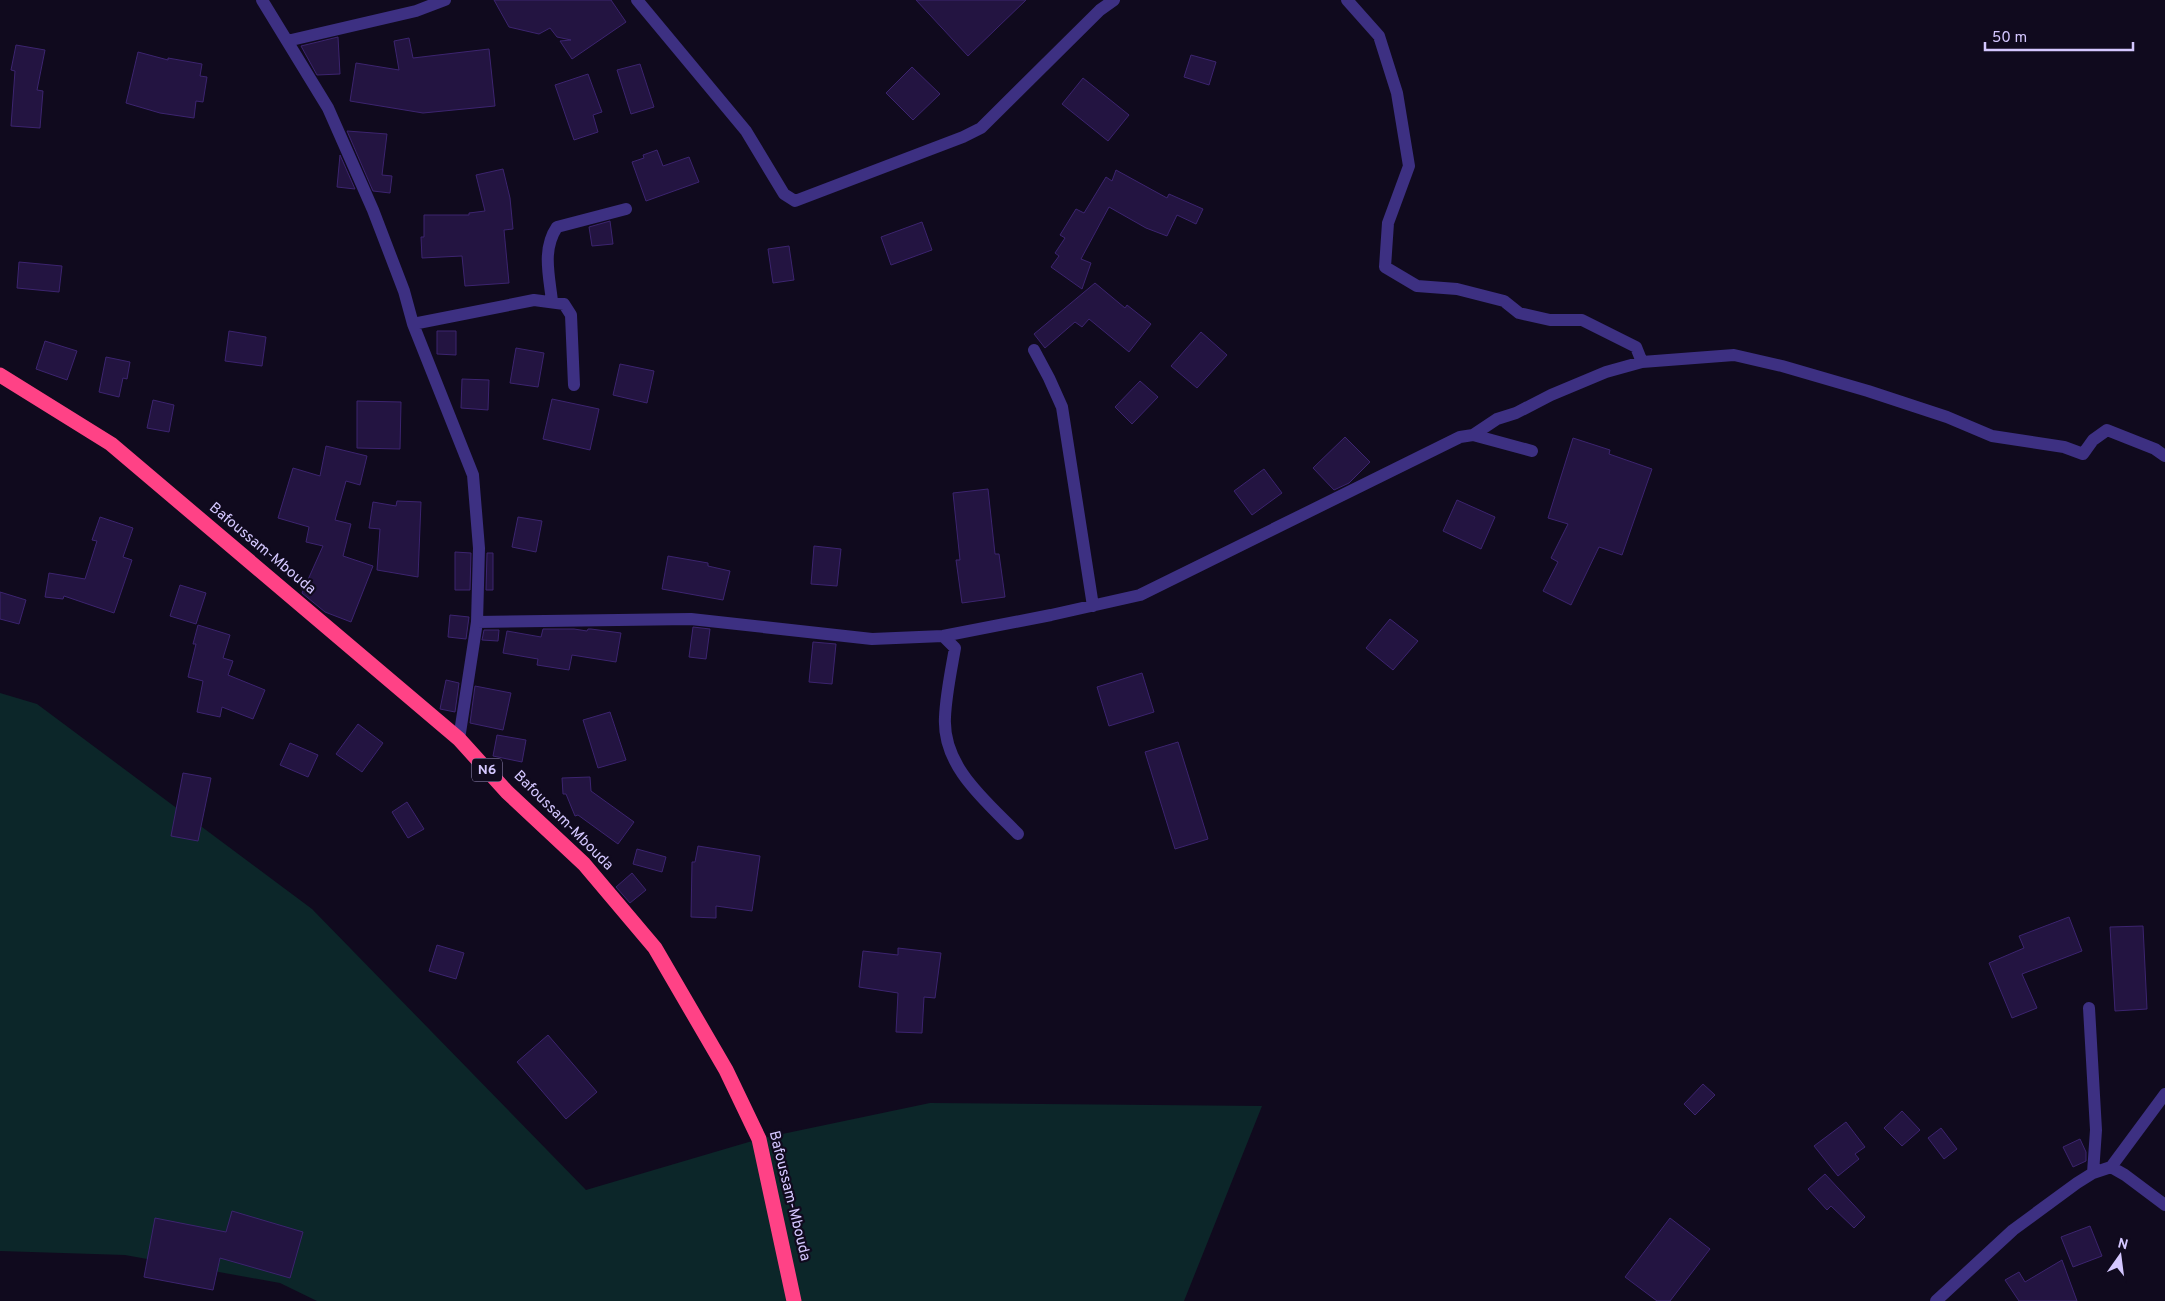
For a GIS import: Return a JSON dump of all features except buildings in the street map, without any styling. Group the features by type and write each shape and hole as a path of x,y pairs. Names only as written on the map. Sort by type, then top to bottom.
{"highway":[{"name":"Bafoussam-Mbouda","path":"0,375 111,444 459,739 507,792 584,864 655,948 726,1070 760,1138 794,1301"}],"street":[{"path":"262,0 328,108 373,210 404,291 413,324 473,476 479,548 477,622 459,739"},
{"path":"287,41 416,11 445,0"},
{"path":"637,0 689,60 746,131 784,194 795,201 963,137 981,128 1100,10 1114,0"},
{"path":"1347,0 1379,36 1397,93 1409,166 1388,223 1385,267 1417,286 1457,289 1504,301 1519,313 1550,320 1582,320 1636,347 1642,362"},
{"path":"552,301 546,261 550,237 557,227 626,209"},
{"path":"413,324 534,300 564,304 571,315 574,385"},
{"path":"1034,350 1062,407 1093,606"},
{"path":"1473,435 1496,419 1516,413 1551,395 1606,372 1642,362 1734,355 1782,366 1868,391 1947,417 1992,436 2064,447 2082,454 2094,440 2107,430 2155,449 2165,456"},
{"path":"477,622 691,618 872,639 943,636 1140,595 1460,437 1473,435 1532,451"},
{"path":"943,636 955,648 944,719 951,754 969,784 1018,834"},
{"path":"2089,1008 2096,1130 2093,1173"},
{"path":"1936,1301 2013,1230 2093,1173 2111,1167 2165,1094"},
{"path":"2111,1167 2125,1175 2165,1205"}],"green space":[{"path":"0,693 37,704 312,909 586,1190 759,1139 930,1103 1262,1106 1184,1301 317,1301 280,1283 125,1255 0,1251"}]}
